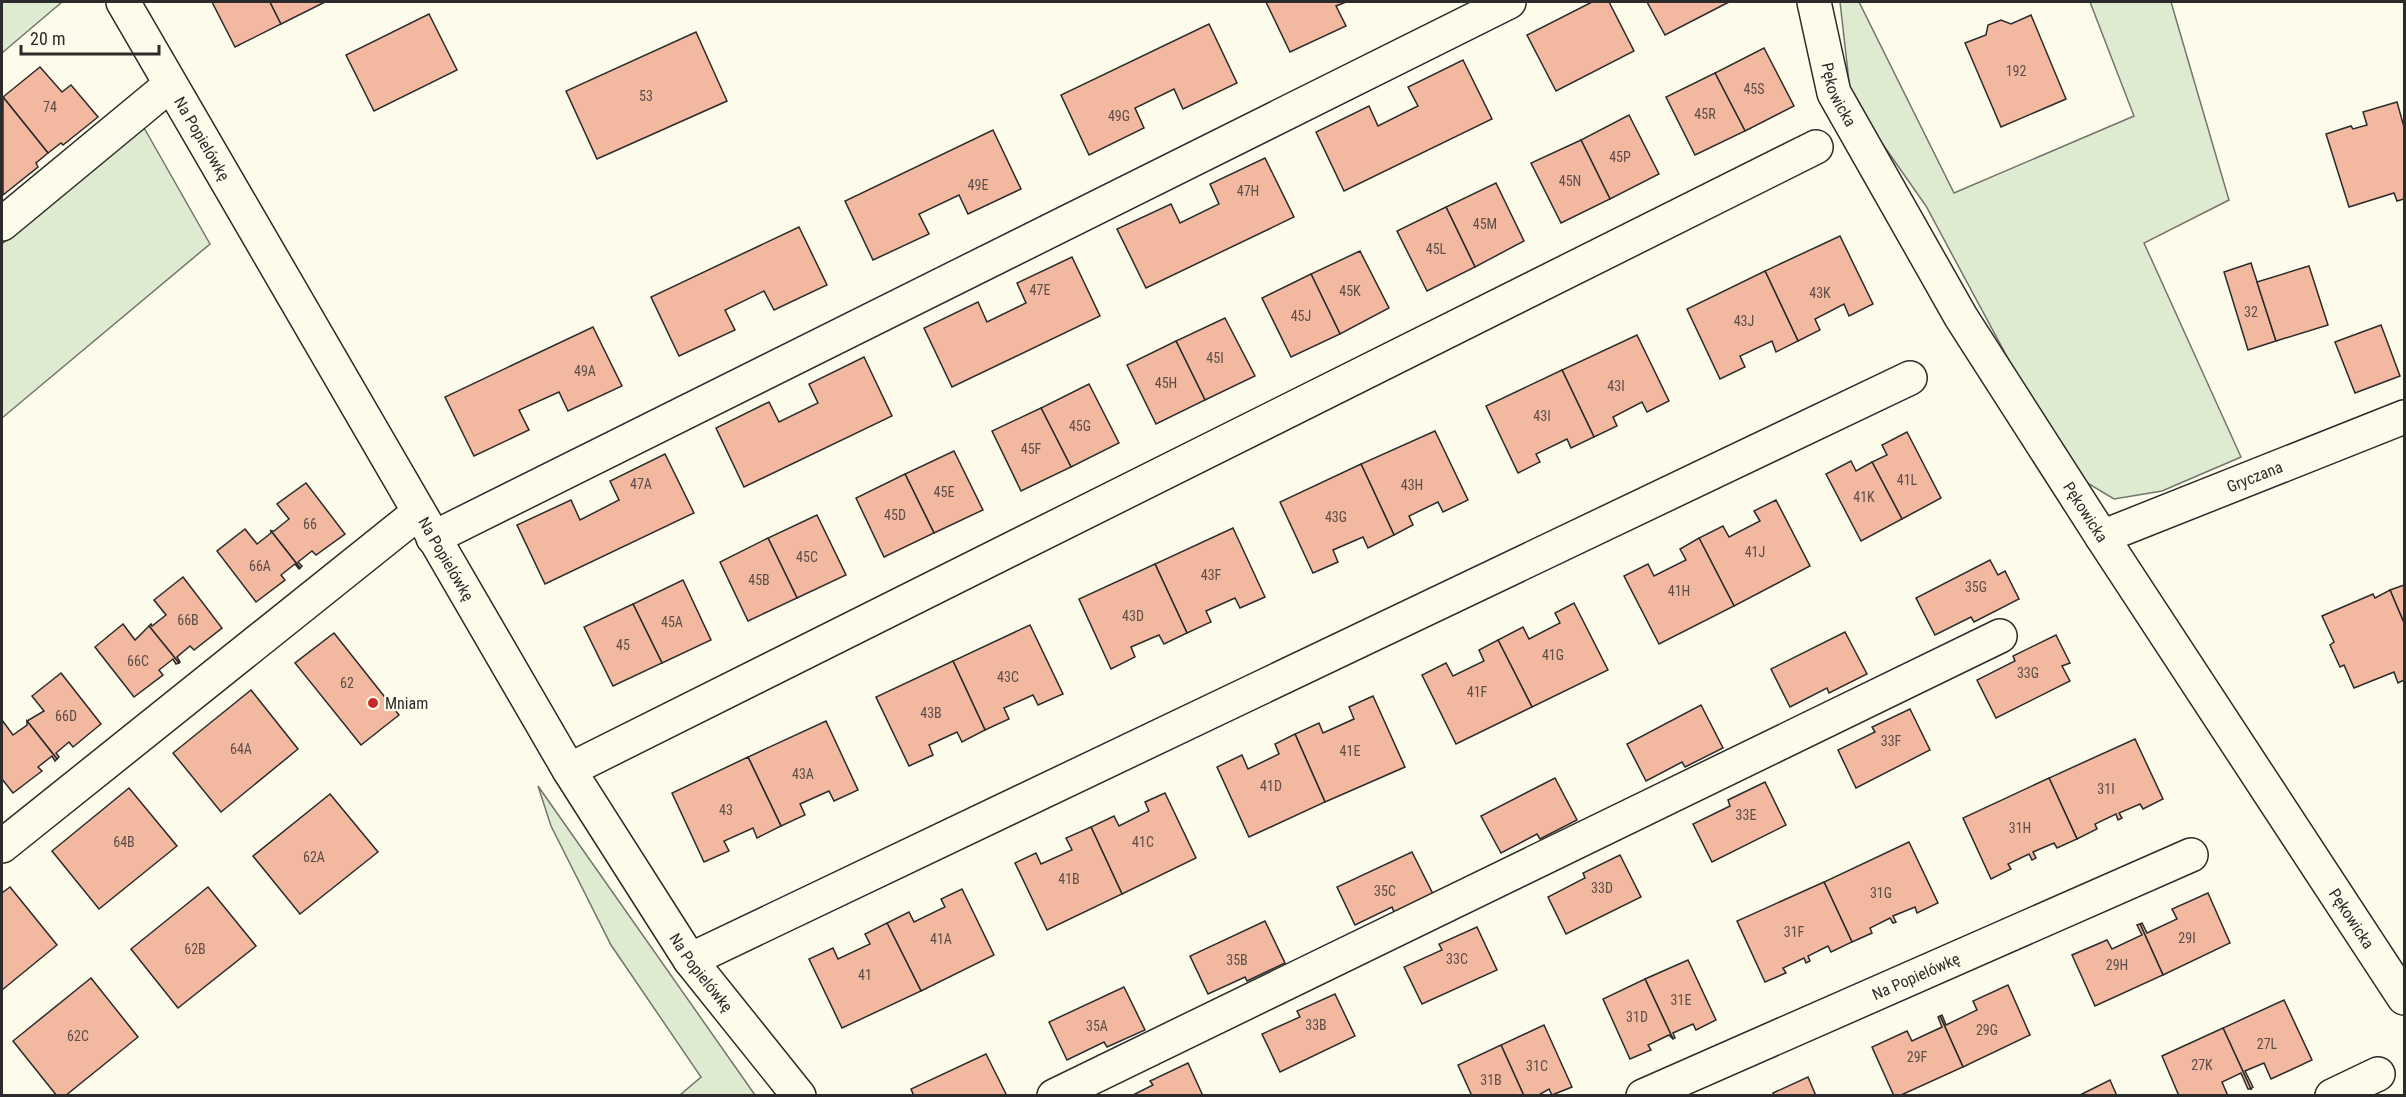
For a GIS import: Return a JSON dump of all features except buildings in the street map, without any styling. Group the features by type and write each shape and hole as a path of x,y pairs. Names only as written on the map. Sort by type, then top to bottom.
{"street":[{"name":"Na Popielówkę","path":"123,2 568,770 690,960 799,1095"},
{"path":"2,846 425,526 1509,2"},
{"name":"Pękowicka","path":"1814,2 1834,93 1961,317 2404,998"},
{"path":"2,224 170,85"},
{"path":"568,770 1816,147"},
{"path":"690,960 1910,378"},
{"name":"Gryczana","path":"2102,537 2404,417"},
{"path":"1054,1095 2000,636"},
{"name":"Na Popielówkę","path":"1643,1095 2191,855"},
{"path":"2332,1095 2378,1074"}],"green space":[{"path":"2,2 62,2 2,53"},
{"path":"1840,2 1859,2 1954,193 2134,116 2090,2 2171,2 2229,200 2144,243 2241,457 2162,491 2114,499 2069,472 1926,206 1851,99"},
{"path":"143,126 210,244 2,418 2,244"},
{"path":"538,786 755,1095 680,1095 701,1077 611,945 551,826"}],"place":[{"name":"Mniam","path":"373,703"}]}
